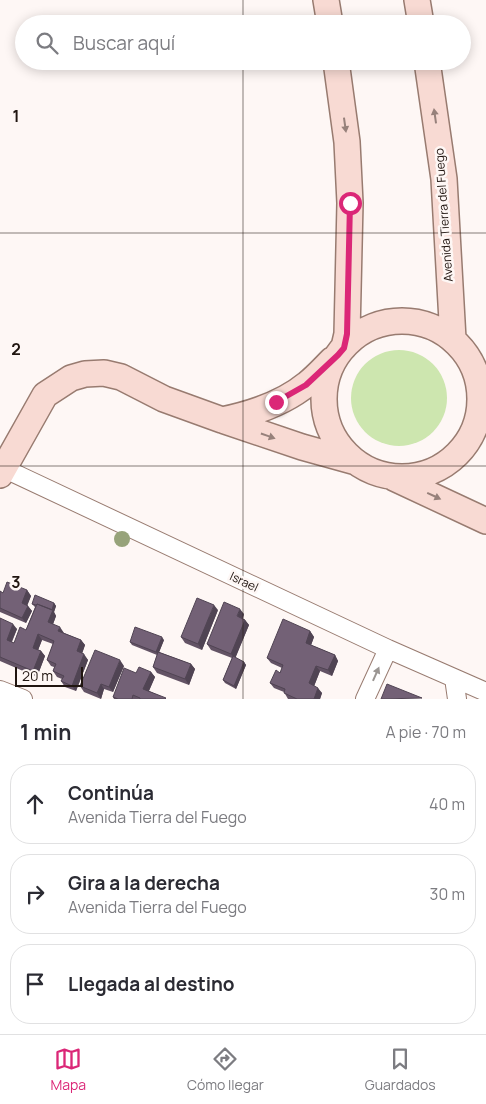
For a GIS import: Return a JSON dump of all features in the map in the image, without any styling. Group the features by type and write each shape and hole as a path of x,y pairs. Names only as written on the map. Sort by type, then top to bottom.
{"street":[{"path":"326,0 328,15"},
{"path":"417,0 420,15"},
{"path":"337,70 347,142 350,203 347,334 341,351 329,371 325,388 325,406 329,424 336,440 356,462"},
{"name":"Avenida Tierra del Fuego","path":"428,70 444,180 453,338"},
{"path":"222,420 264,408 306,385 364,331 380,324 396,321 428,325 453,338 472,364 482,388 479,410 474,429 464,446 450,460 432,471 413,476 389,476"},
{"path":"2,472 45,395 60,384 85,374 104,373 120,377 164,399 222,420 302,447 356,462 486,521"},
{"name":"Israel","path":"2,472 486,692"},
{"path":"365,699 388,649"},
{"path":"454,678 456,699"},
{"path":"0,690 23,699"}],"green space":[{"path":"399,350 417,354 433,364 443,380 447,398 443,416 433,432 417,442 399,446 381,442 365,432 355,416 351,398 355,380 365,364 381,354"}],"building":[{"path":"7,582 27,590 22,603 28,606 22,618 0,608 0,591 3,593"},
{"path":"35,595 54,603 52,610 32,604"},
{"path":"197,598 214,605 198,644 181,637"},
{"path":"224,602 240,609 237,616 245,620 231,654 207,644"},
{"path":"37,604 53,610 48,622 60,627 58,631 81,640 77,651 84,654 72,686 61,681 64,676 53,671 56,664 47,660 54,641 38,634 33,648 41,651 33,671 0,657 0,618 13,624 7,640 14,643 20,627 26,630"},
{"path":"283,619 310,631 306,643 335,655 328,670 316,666 309,683 318,688 314,699 297,699 284,693 285,689 270,683 276,670 280,673 283,665 267,658"},
{"path":"135,627 162,637 156,652 130,642"},
{"path":"95,650 120,660 109,687 101,684 97,693 80,686"},
{"path":"158,652 191,664 185,679 153,667"},
{"path":"233,656 244,662 234,686 223,680"},
{"path":"139,667 151,672 143,689 165,699 140,699 133,695 132,699 113,697 124,668 136,673"},
{"path":"387,684 422,698 381,699"}],"route":[{"path":"276,402 306,385 344,348 347,334 350,203"}]}
